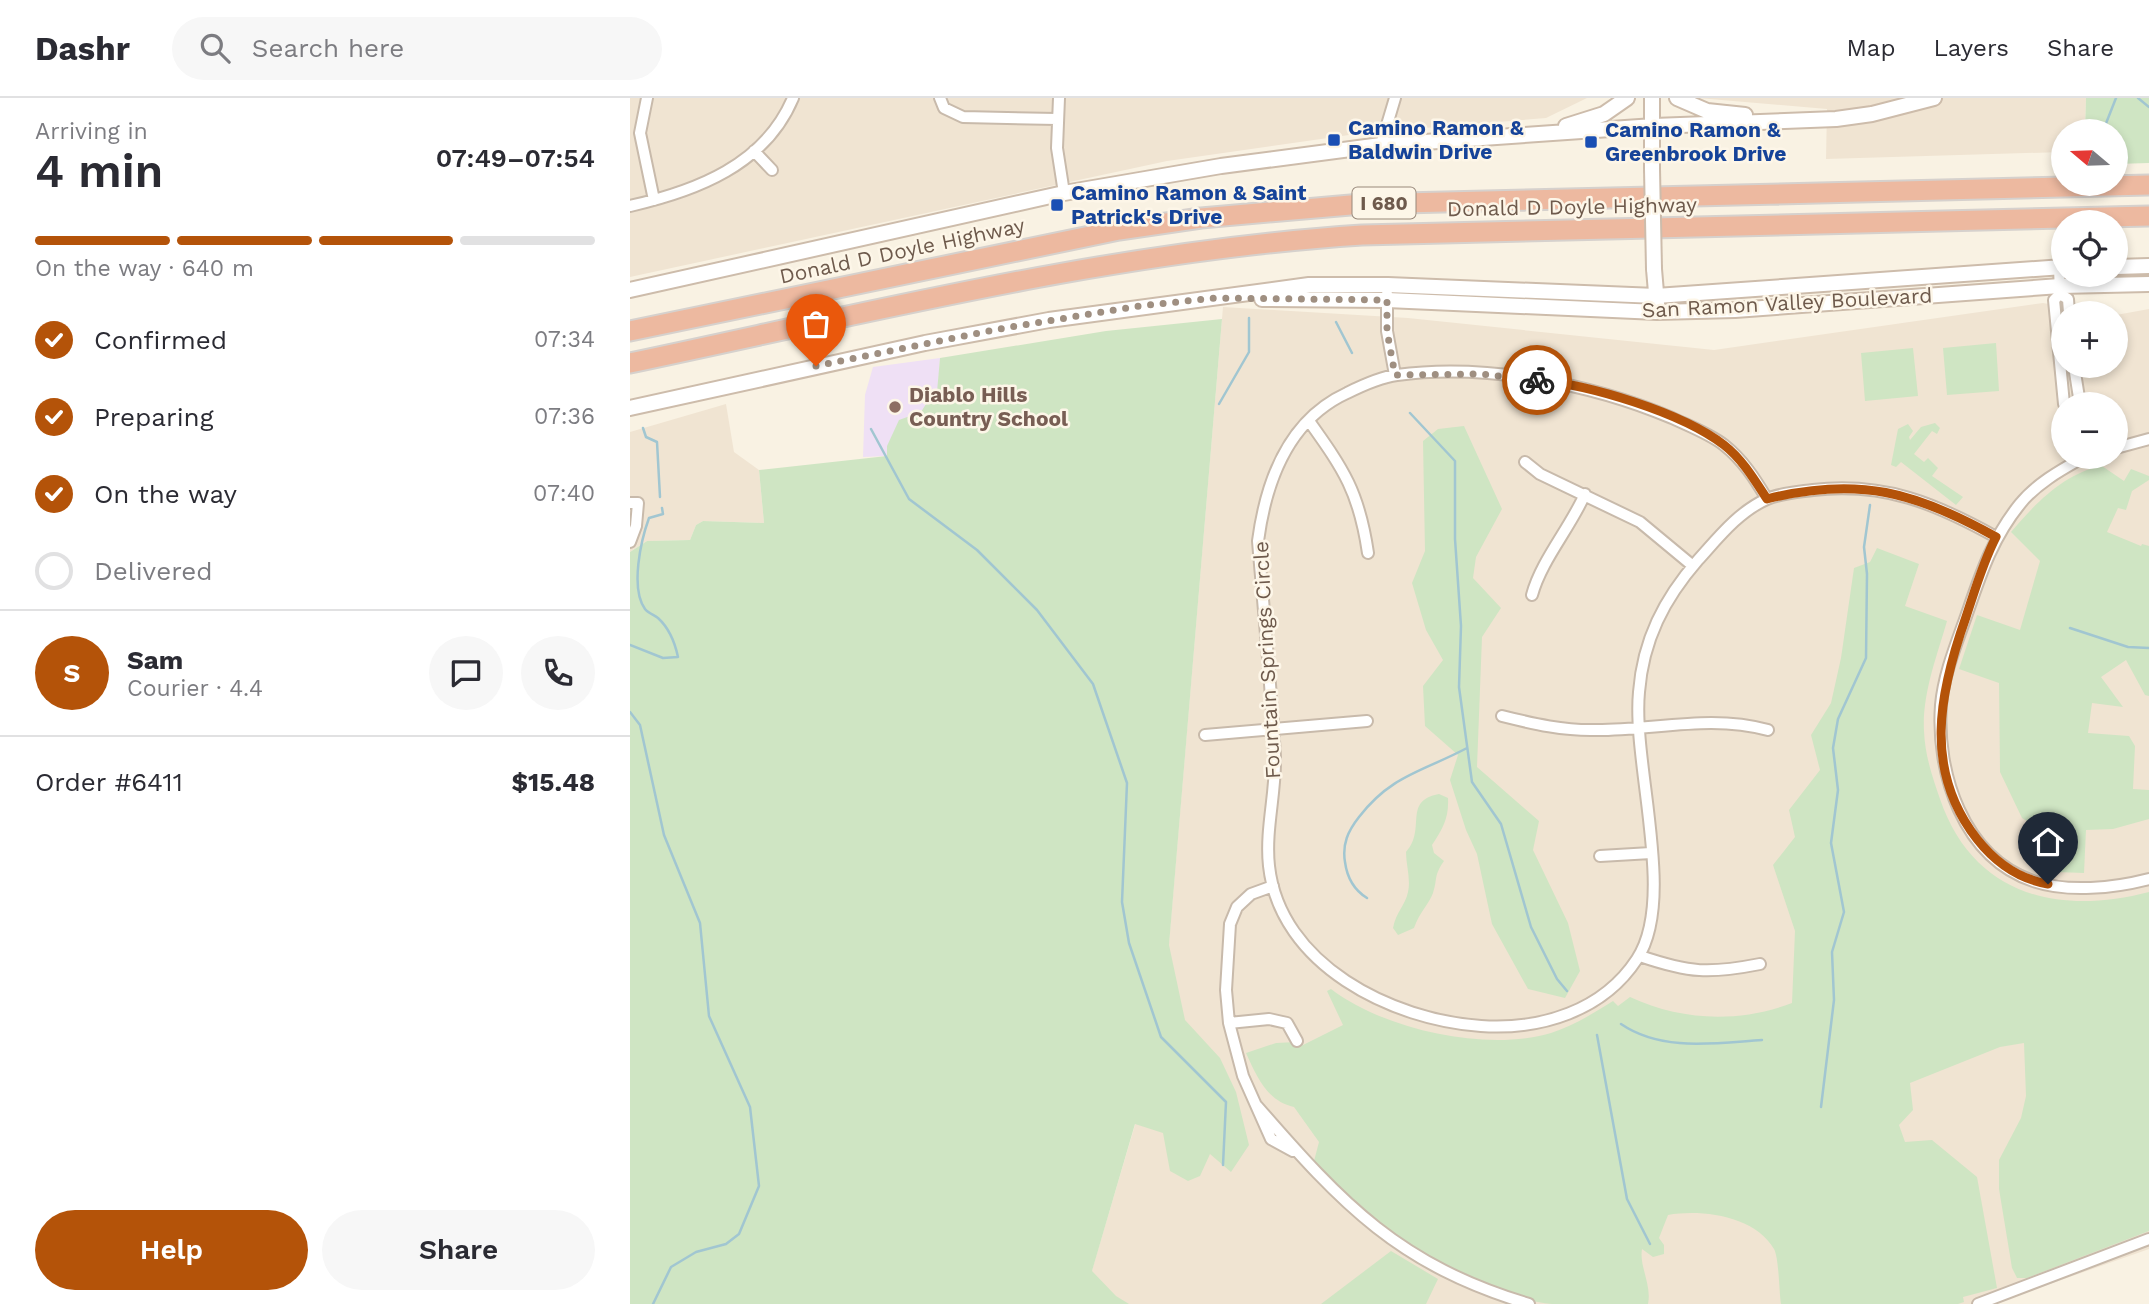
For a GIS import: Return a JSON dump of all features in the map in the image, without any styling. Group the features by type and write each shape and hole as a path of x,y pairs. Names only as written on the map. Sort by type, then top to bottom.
{"highway":[{"name":"Donald D Doyle Highway","path":"630,331 1119,230 1282,209 1398,203 2149,185"},
{"name":"Donald D Doyle Highway","path":"630,363 1044,275 1122,261 1283,240 1398,234 2149,216"}],"main road":[{"path":"1541,134 1604,114 1627,98"},
{"path":"1652,98 1657,312"},
{"path":"1677,98 1707,111 1799,121"},
{"path":"630,290 1064,193 1221,166 1381,145 1654,127 1799,121 1872,114 1934,98"},
{"path":"2128,267 2149,266"},
{"name":"San Ramon Valley Boulevard","path":"630,405 1049,320 1309,285 1388,285 1656,296 2051,268"},
{"name":"San Ramon Valley Boulevard","path":"1215,298 1387,300 1657,312 1735,310 2149,284"}],"street":[{"path":"647,98 640,133 654,200"},
{"path":"630,206 697,188 754,151 772,134 793,98"},
{"path":"940,98 944,108 963,117 1057,119"},
{"path":"1059,98 1057,148 1064,193"},
{"path":"1381,145 1395,98"},
{"path":"754,151 772,170"},
{"path":"1388,285 1387,331 1395,375"},
{"path":"2060,287 2054,300 2063,392"},
{"path":"2060,290 2068,301"},
{"name":"Fountain Springs Circle","path":"1767,499 1746,466 1723,444 1652,410 1592,389 1480,374 1395,375 1346,393 1309,421 1290,441 1272,474 1263,504 1258,541 1276,779 1269,862 1273,886 1283,912 1296,933 1337,975 1372,995 1413,1013 1445,1022 1485,1026 1521,1025 1580,1011 1605,995 1640,956 1652,916 1654,881 1637,727 1642,661 1651,632 1664,607 1693,566 1733,522 1767,499 1835,488 1874,490 1921,500 1951,512 1996,537"},
{"path":"1309,421 1348,476 1362,512 1368,553"},
{"path":"2128,444 2149,439"},
{"path":"1525,462 1540,474 1640,522 1693,566"},
{"path":"2062,469 2051,475 2021,502 1996,537 1948,670 1941,704 1941,736 1952,798 1968,828 1984,848 2007,869 2033,881 2062,887 2099,887 2149,879"},
{"path":"1532,595 1536,578 1572,523 1585,494"},
{"path":"630,542 636,526 634,503"},
{"path":"1502,716 1566,730 1691,723 1745,724 1768,730"},
{"path":"1205,735 1367,721"},
{"path":"1600,856 1651,853"},
{"path":"1273,886 1251,894 1237,907 1230,924 1226,990 1229,1023 1243,1076 1271,1139 1298,1153 1331,1189 1373,1227 1420,1260 1491,1293 1528,1304"},
{"path":"1640,956 1685,970 1714,972 1760,964"},
{"path":"1229,1023 1273,1019 1287,1023 1297,1041"},
{"path":"1978,1304 2149,1239"}],"shaded area":[{"path":"630,98 1587,98 1546,118 1363,133 1167,161 630,277"},
{"path":"1698,98 2086,98 2085,119 2051,119 2051,152 1826,159 1827,109"},
{"path":"2043,303 2051,304 2051,378 2128,378 2128,313 2149,309 2149,1249 1993,1304 1082,1304 1161,1037 1223,307 1408,318 1714,350"},
{"name":"Diablo Hills Country School","path":"940,358 938,389 926,408 907,419 888,456 863,457 865,395 873,367"},
{"path":"726,404 734,452 759,470 764,523 703,521 696,525 690,540 647,541 630,552 630,432"}],"green space":[{"path":"2086,98 2149,98 2149,163 2128,164 2128,119 2085,119"},
{"path":"1222,319 1169,945 1185,1020 1220,1058 1236,1092 1249,1145 1231,1172 1210,1154 1200,1176 1188,1181 1170,1171 1163,1133 1135,1124 1092,1271 1116,1296 1129,1304 630,1304 630,552 647,541 690,540 696,525 703,521 764,523 759,470 887,456 887,446 899,420 921,412 933,393 937,392 940,358 1106,331"},
{"path":"1996,343 1999,391 1947,395 1943,348"},
{"path":"1913,348 1918,396 1865,401 1861,353"},
{"path":"1935,423 1940,428 1937,434 1932,431 1914,454 1924,462 1928,458 1938,468 1932,476 1963,497 1956,505 1901,462 1896,467 1891,465 1898,429 1908,424 1913,431 1910,440 1921,427"},
{"path":"1464,426 1502,509 1476,557 1473,578 1501,608 1482,637 1477,767 1539,821 1533,850 1568,923 1580,971 1565,998 1528,989 1492,924 1477,854 1466,830 1450,780 1458,755 1425,726 1423,686 1443,660 1426,630 1412,583 1425,551 1423,441 1438,429"},
{"path":"2106,469 2124,481 2131,469 2149,476 2149,480 2132,491 2126,510 2118,508 2107,532 2141,546 2149,546 2149,696 2145,695 2126,660 2101,677 2123,707 2092,703 2088,733 2129,736 2135,746 2133,789 2149,790 2149,819 2113,829 2086,830 2084,873 2057,872 2055,853 2059,840 2022,818 2000,772 1999,683 1959,669 1977,615 2020,630 2040,561 2011,532 2051,491 2088,470"},
{"path":"1877,548 1919,564 1905,606 1947,621 1925,703 1925,740 1929,765 1940,799 1955,832 1974,857 1996,877 2022,890 2051,898 2082,901 2115,899 2149,892 2149,1231 2027,1278 2017,1278 2012,1268 1999,1189 1999,1160 2021,1118 2026,1096 2024,1043 2000,1047 1910,1083 1913,1110 1899,1125 1905,1142 1932,1140 1977,1177 1997,1288 1963,1297 1964,1302 1781,1304 1774,1249 1754,1229 1727,1217 1711,1214 1668,1215 1659,1238 1664,1245 1664,1254 1653,1257 1642,1249 1648,1304 1552,1304 1518,1298 1485,1287 1421,1254 1363,1210 1314,1161 1319,1142 1294,1107 1277,1099 1264,1087 1246,1053 1276,1043 1296,1042 1299,1047 1343,1025 1327,991 1331,989 1379,1016 1407,1026 1437,1034 1497,1040 1551,1033 1591,1015 1613,1001 1618,1006 1630,997 1669,1011 1710,1016 1752,1014 1792,1003 1795,931 1773,865 1795,837 1789,810 1820,770 1811,735 1831,703 1841,658 1854,568 1870,562"},
{"path":"1439,794 1448,798 1447,811 1442,828 1432,845 1434,853 1444,861 1437,874 1431,897 1414,928 1398,935 1393,928 1408,892 1406,852 1415,834 1418,809 1428,798"},
{"path":"1391,1251 1438,1279 1426,1304 1321,1304"}],"waterway":[{"path":"2108,119 2116,98"},
{"path":"2138,98 2149,107"},
{"path":"1219,404 1249,352 1249,318"},
{"path":"1336,322 1352,353"},
{"path":"1410,413 1455,461 1455,539 1461,626 1459,687 1472,782 1501,824 1531,927 1557,979 1567,991"},
{"path":"643,428 646,437 657,442 660,497"},
{"path":"871,429 909,499 977,550 1037,610 1093,684 1127,783 1122,902 1129,943 1161,1037 1226,1102 1223,1165"},
{"path":"1821,1107 1834,1000 1832,952 1844,912 1831,843 1838,790 1833,748 1838,719 1866,658 1867,574 1864,547 1870,505"},
{"path":"630,645 663,658 678,657 668,631 658,618 645,609 638,589 638,564 646,527 649,518 663,514 662,508"},
{"path":"2070,628 2128,647 2149,648"},
{"path":"630,712 640,725 664,835 700,923 709,1016 750,1107 759,1186 739,1234 726,1244 696,1252 671,1267 653,1304"},
{"path":"1367,898 1352,883 1345,862 1345,844 1355,822 1371,803 1396,783 1467,748"},
{"path":"1621,1024 1637,1033 1671,1042 1708,1044 1762,1040"},
{"path":"1597,1035 1627,1199 1650,1244"}],"way so far":[{"path":"816,366 999,329 1139,306 1215,298 1387,300 1387,331 1395,375 1480,374 1537,380"}],"place":[{"name":"Camino Ramon & Baldwin Drive","path":"1334,140"},
{"name":"Camino Ramon & Greenbrook Drive","path":"1591,142"},
{"name":"Camino Ramon & Saint Patrick's Drive","path":"1057,205"},
{"name":"Diablo Hills Country School","path":"895,407"}],"route":[{"path":"1537,380 1592,389 1652,410 1723,444 1746,466 1767,499 1793,492 1835,488 1911,496 1951,512 1996,537 1987,555 1948,670 1941,704 1945,768 1952,798 1968,828 1984,848 2007,869 2033,881 2048,884"}]}
